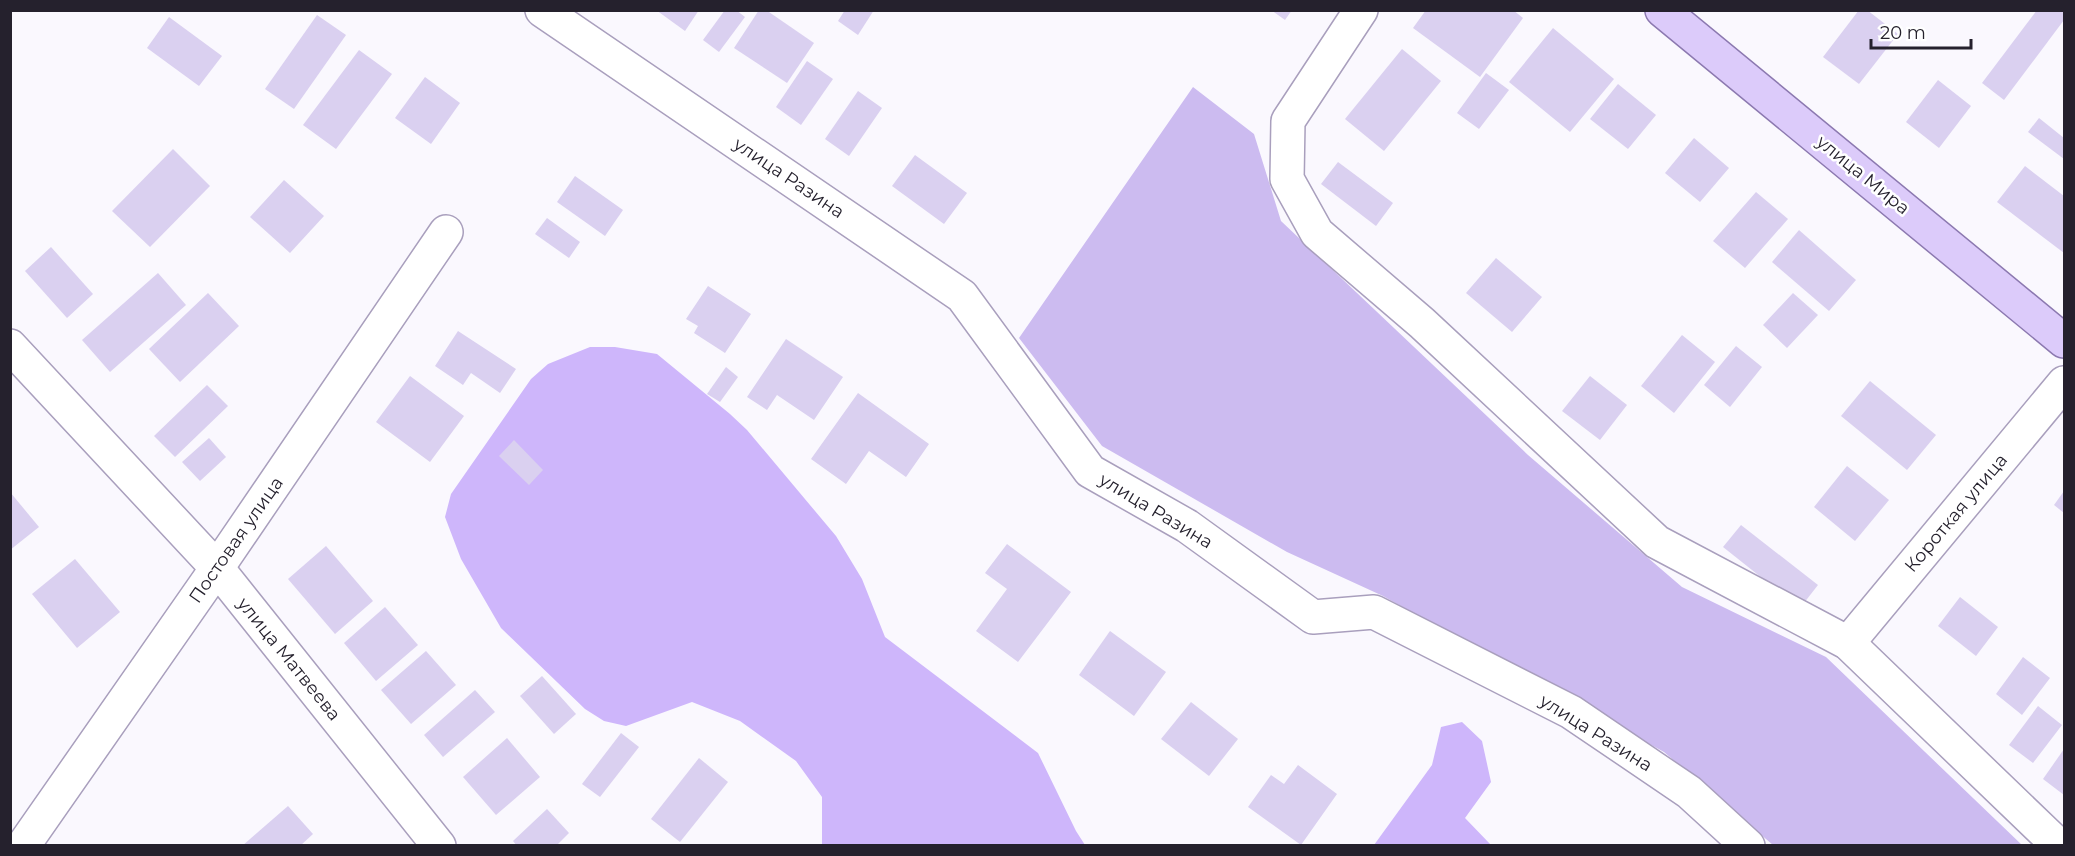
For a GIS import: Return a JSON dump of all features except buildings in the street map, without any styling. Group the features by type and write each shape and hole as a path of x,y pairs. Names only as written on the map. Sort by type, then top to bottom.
{"main road":[{"name":"улица Мира","path":"1662,10 2064,341"}],"street":[{"name":"улица Разина","path":"543,10 962,296 1090,471 1187,526 1313,617 1374,612 1570,712 1689,792 1748,846"},
{"path":"1361,10 1288,121 1287,179 1317,233 1422,323 1657,542 1848,643 2059,846"},
{"name":"Постовая улица","path":"23,846 447,232"},
{"name":"улица Матвеева","path":"10,346 217,568 439,846"},
{"name":"Короткая улица","path":"1848,643 2064,383"}],"shaded area":[{"path":"1193,87 1254,134 1281,221 1528,455 1682,587 1826,657 2022,845 1773,845 1664,752 1383,596 1287,552 1102,446 1019,338"},
{"path":"590,347 615,347 657,354 747,430 836,536 862,579 885,637 1038,753 1085,845 822,845 822,797 796,761 740,721 692,702 626,726 604,721 585,709 501,628 461,559 445,517 451,494 531,379 548,364"},
{"path":"1462,722 1482,741 1491,782 1465,818 1491,845 1374,845 1432,765 1441,727"}]}
